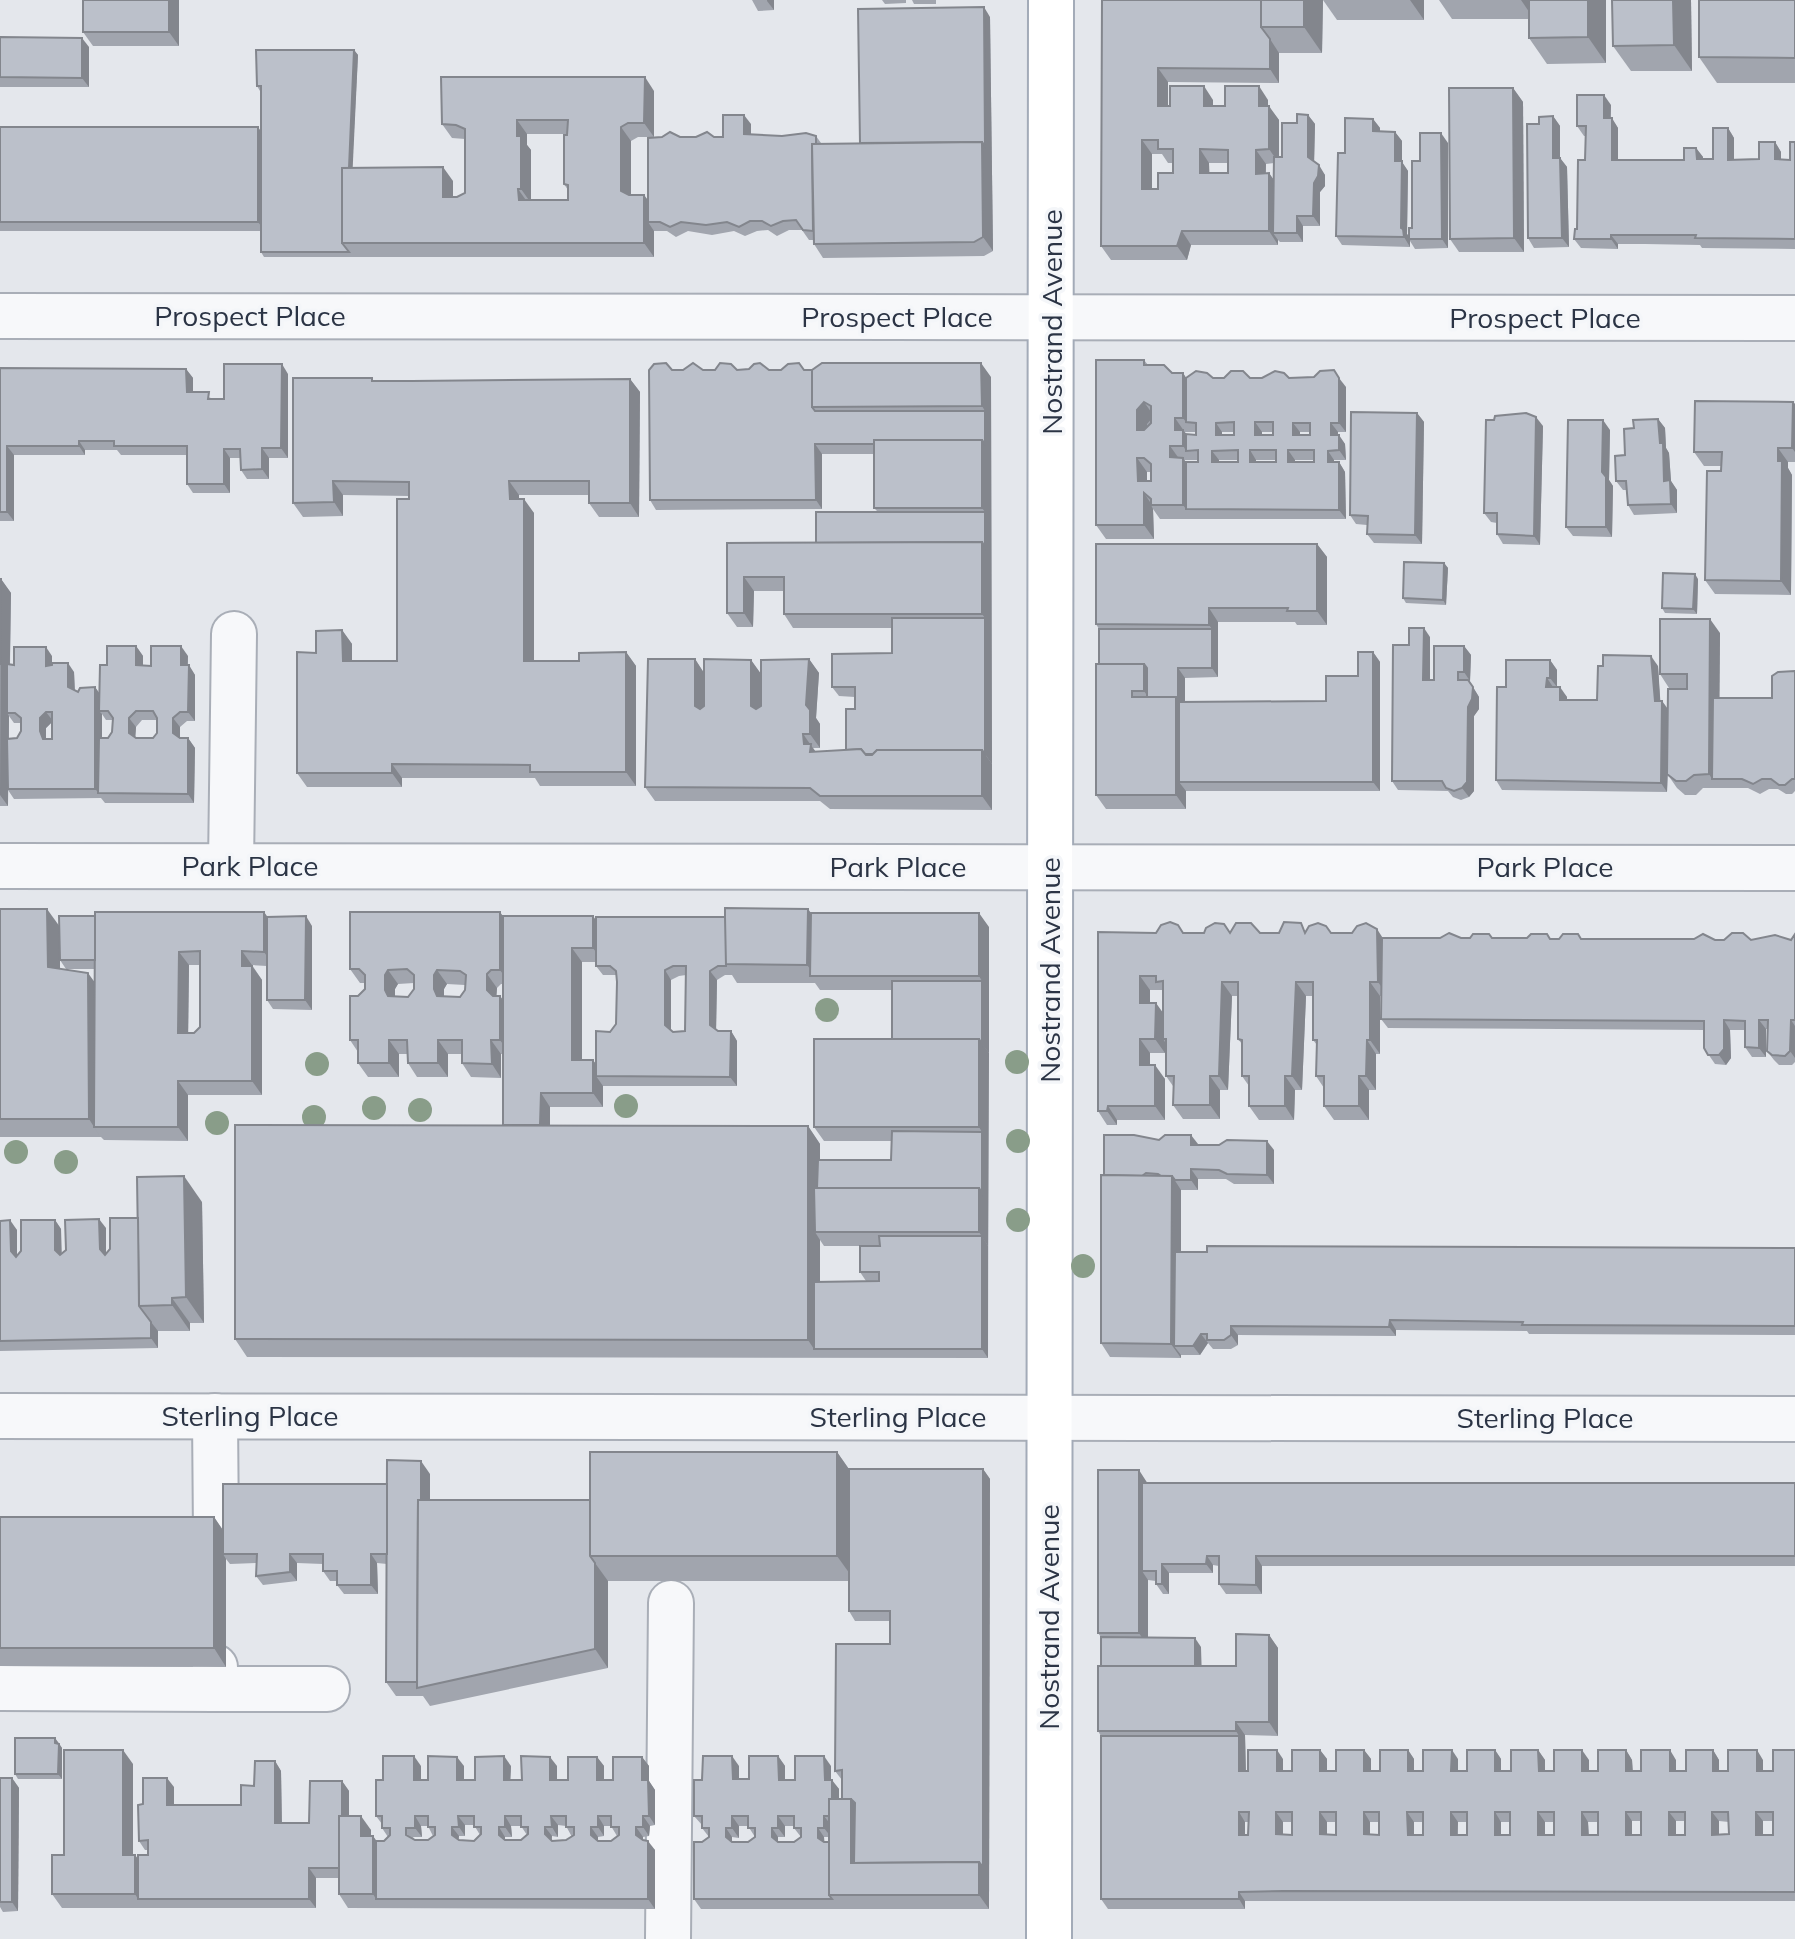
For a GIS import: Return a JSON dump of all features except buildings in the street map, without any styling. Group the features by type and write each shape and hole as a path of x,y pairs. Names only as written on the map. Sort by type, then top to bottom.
{"main road":[{"name":"Nostrand Avenue","path":"1049,1939 1051,0"}],"street":[{"name":"Prospect Place","path":"0,316 1795,318"},
{"path":"231,866 234,634"},
{"name":"Park Place","path":"0,866 1795,868"},
{"name":"Sterling Place","path":"0,1416 1795,1419"},
{"path":"215,1416 216,1535"},
{"path":"668,1939 671,1603"},
{"path":"0,1688 215,1678 327,1689"}]}
